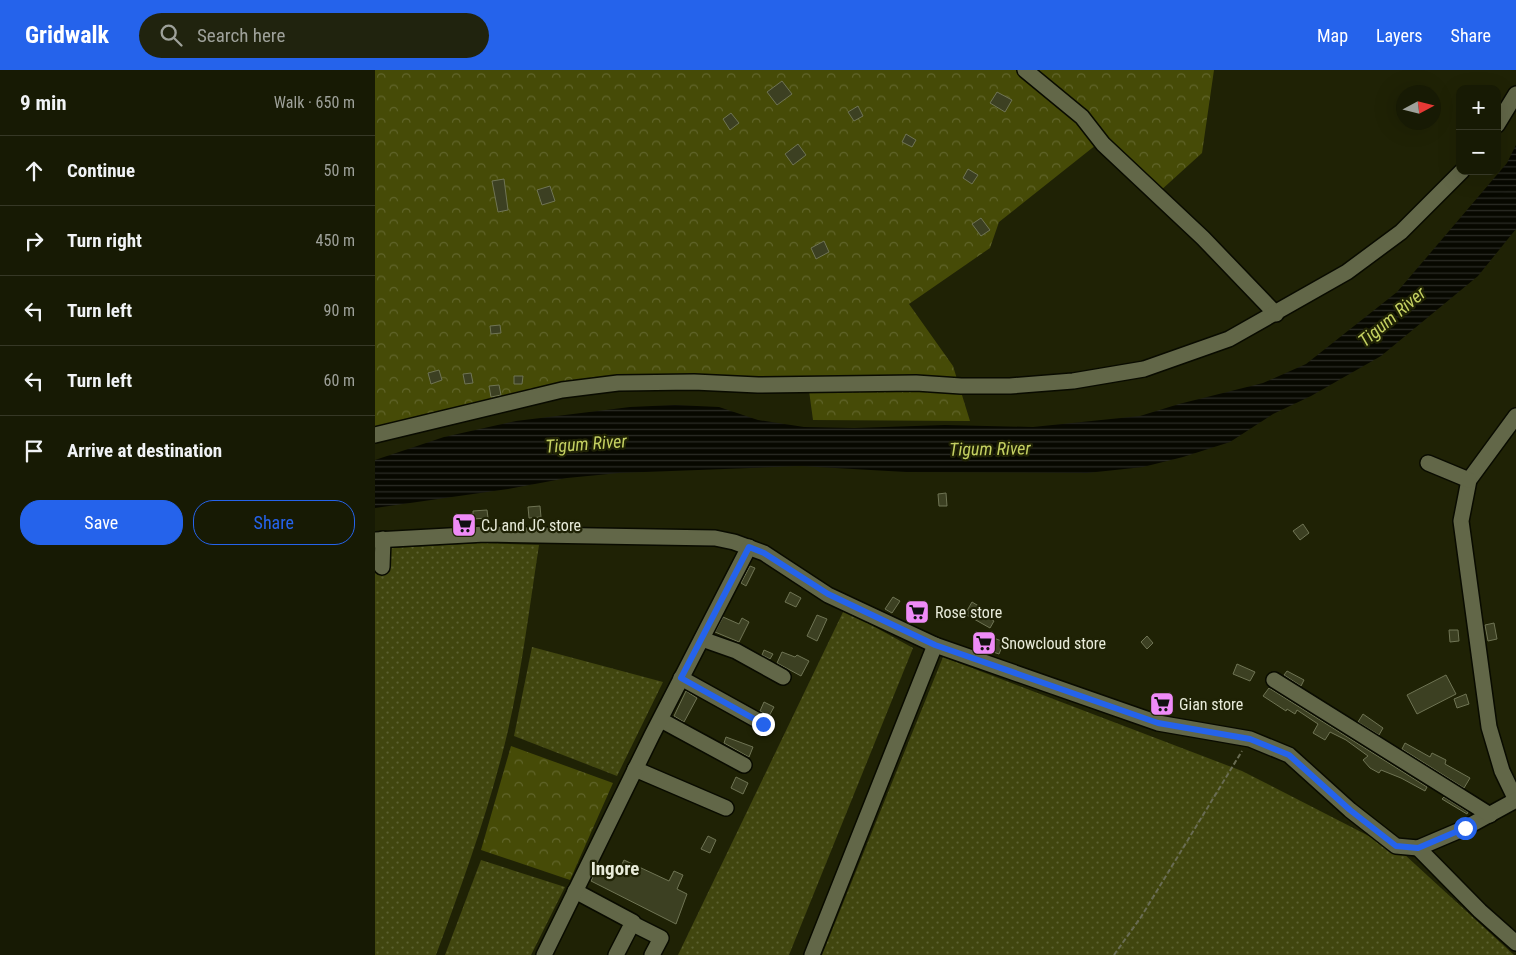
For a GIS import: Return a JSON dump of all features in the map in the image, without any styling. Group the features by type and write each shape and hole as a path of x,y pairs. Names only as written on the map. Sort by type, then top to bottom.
{"street":[{"path":"1025,70 1081,117 1103,144 1203,238 1276,314"},
{"path":"1501,119 1516,94"},
{"path":"375,435 562,390 619,383 694,382 807,385 915,383 971,386 1073,381 1144,369 1229,339 1347,272 1401,232 1458,175"},
{"path":"382,567 379,539 485,534 705,538 734,542 764,553 828,594 935,645 1158,723 1250,739 1289,755 1350,810 1396,846 1418,848 1490,815 1516,800 1502,770 1489,727 1461,522 1469,480 1516,416"},
{"path":"1428,462 1469,480"},
{"path":"544,955 635,769 749,547"},
{"path":"702,639 736,651 783,677"},
{"path":"812,955 935,645"},
{"path":"681,678 763,724"},
{"path":"1274,680 1490,815"},
{"path":"661,720 744,765"},
{"path":"635,769 725,808"},
{"path":"1418,848 1474,905 1516,943"},
{"path":"575,892 631,920 633,924 661,938 652,955"},
{"path":"616,955 633,924"}],"path":[{"path":"1114,955 1141,916 1231,765 1250,739"}],"green space":[{"path":"375,70 1214,70 1202,153 1159,192 1106,137 999,222 990,248 909,304 953,366 970,421 813,420 807,376 759,380 619,378 375,429"},
{"path":"482,543 539,545 520,669 505,743 473,850 436,955 375,955 375,549"},
{"path":"844,610 913,648 789,955 678,955"},
{"path":"532,647 663,682 617,776 514,736"},
{"path":"943,657 1242,771 1404,854 1514,955 822,955"},
{"path":"511,746 613,783 570,880 481,850"},
{"path":"481,860 565,887 531,955 445,955"}],"water":[{"name":"Tigum River","path":"1516,145 1516,229 1478,276 1381,356 1311,396 1273,414 1230,442 1183,457 1143,467 1087,473 906,472 800,466 619,473 567,478 508,489 375,508 375,460 444,437 516,421 630,407 675,405 719,407 758,420 804,427 854,428 945,425 1033,427 1140,416 1263,383 1306,364 1397,292 1497,175 1501,175 1501,170 1507,163"}],"building":[{"path":"782,81 792,94 777,105 767,92"},
{"path":"997,92 1012,100 1005,112 990,103"},
{"path":"858,106 863,116 854,121 848,112"},
{"path":"731,113 739,123 730,130 723,119"},
{"path":"906,134 916,140 912,147 902,142"},
{"path":"798,144 806,155 793,165 785,154"},
{"path":"968,169 978,175 972,184 963,178"},
{"path":"504,179 508,210 498,212 492,181"},
{"path":"550,186 555,201 542,205 537,190"},
{"path":"981,218 990,230 981,236 972,224"},
{"path":"824,241 829,252 816,259 811,248"},
{"path":"500,325 501,333 491,334 490,326"},
{"path":"439,370 442,380 431,384 428,373"},
{"path":"471,373 473,383 465,384 463,374"},
{"path":"514,376 523,376 522,384 514,384"},
{"path":"499,385 501,395 491,397 489,386"},
{"path":"946,493 947,506 939,506 938,494"},
{"path":"540,506 541,517 529,518 528,507"},
{"path":"487,510 488,518 473,519 473,511"},
{"path":"1303,524 1309,533 1300,540 1293,531"},
{"path":"750,566 755,568 746,586 741,583"},
{"path":"790,592 801,598 796,607 785,602"},
{"path":"893,597 900,601 892,613 885,609"},
{"path":"972,602 982,608 979,613 994,621 990,628 965,614"},
{"path":"817,615 827,619 817,641 807,636"},
{"path":"723,617 739,624 742,618 749,622 739,642 715,632"},
{"path":"1494,623 1497,639 1488,641 1485,625"},
{"path":"1449,630 1458,630 1459,641 1450,642"},
{"path":"986,635 1004,642 999,654 990,651 988,654 979,651"},
{"path":"1147,636 1153,643 1147,649 1141,642"},
{"path":"764,650 773,654 770,659 762,655"},
{"path":"782,652 795,657 797,655 809,661 801,676 777,663"},
{"path":"1237,664 1255,672 1250,681 1233,674"},
{"path":"1287,671 1304,680 1301,686 1284,675"},
{"path":"1446,675 1456,694 1417,714 1407,695"},
{"path":"1269,688 1427,787 1425,791 1401,778 1381,770 1379,773 1370,768 1363,760 1368,756 1346,740 1330,732 1325,740 1313,733 1318,724 1297,710 1295,714 1287,709 1286,711 1263,696"},
{"path":"686,691 697,698 684,722 674,716"},
{"path":"1466,694 1469,704 1457,708 1454,699"},
{"path":"1158,698 1166,700 1164,711 1155,709"},
{"path":"764,702 774,707 769,716 760,711"},
{"path":"1363,714 1383,728 1379,735 1358,722"},
{"path":"726,737 753,747 749,757 724,743"},
{"path":"1405,743 1430,757 1432,753 1446,760 1445,764 1470,778 1464,788 1402,749"},
{"path":"736,777 748,783 743,794 731,788"},
{"path":"1444,797 1468,812 1467,814 1442,799"},
{"path":"708,836 716,840 710,853 701,849"},
{"path":"624,860 669,881 674,871 683,875 677,889 687,894 676,924 591,881 598,866 617,875"}],"place":[{"name":"CJ and JC store","path":"464,525"},
{"name":"Rose store","path":"917,612"},
{"name":"Snowcloud store","path":"984,643"},
{"name":"Gian store","path":"1162,704"}],"district":[{"name":"Ingore","path":"615,868"}],"route":[{"path":"763,724 681,678 749,547 764,553 828,594 935,645 1158,723 1250,739 1289,755 1350,810 1396,846 1407,849 1418,848 1465,828"}]}
